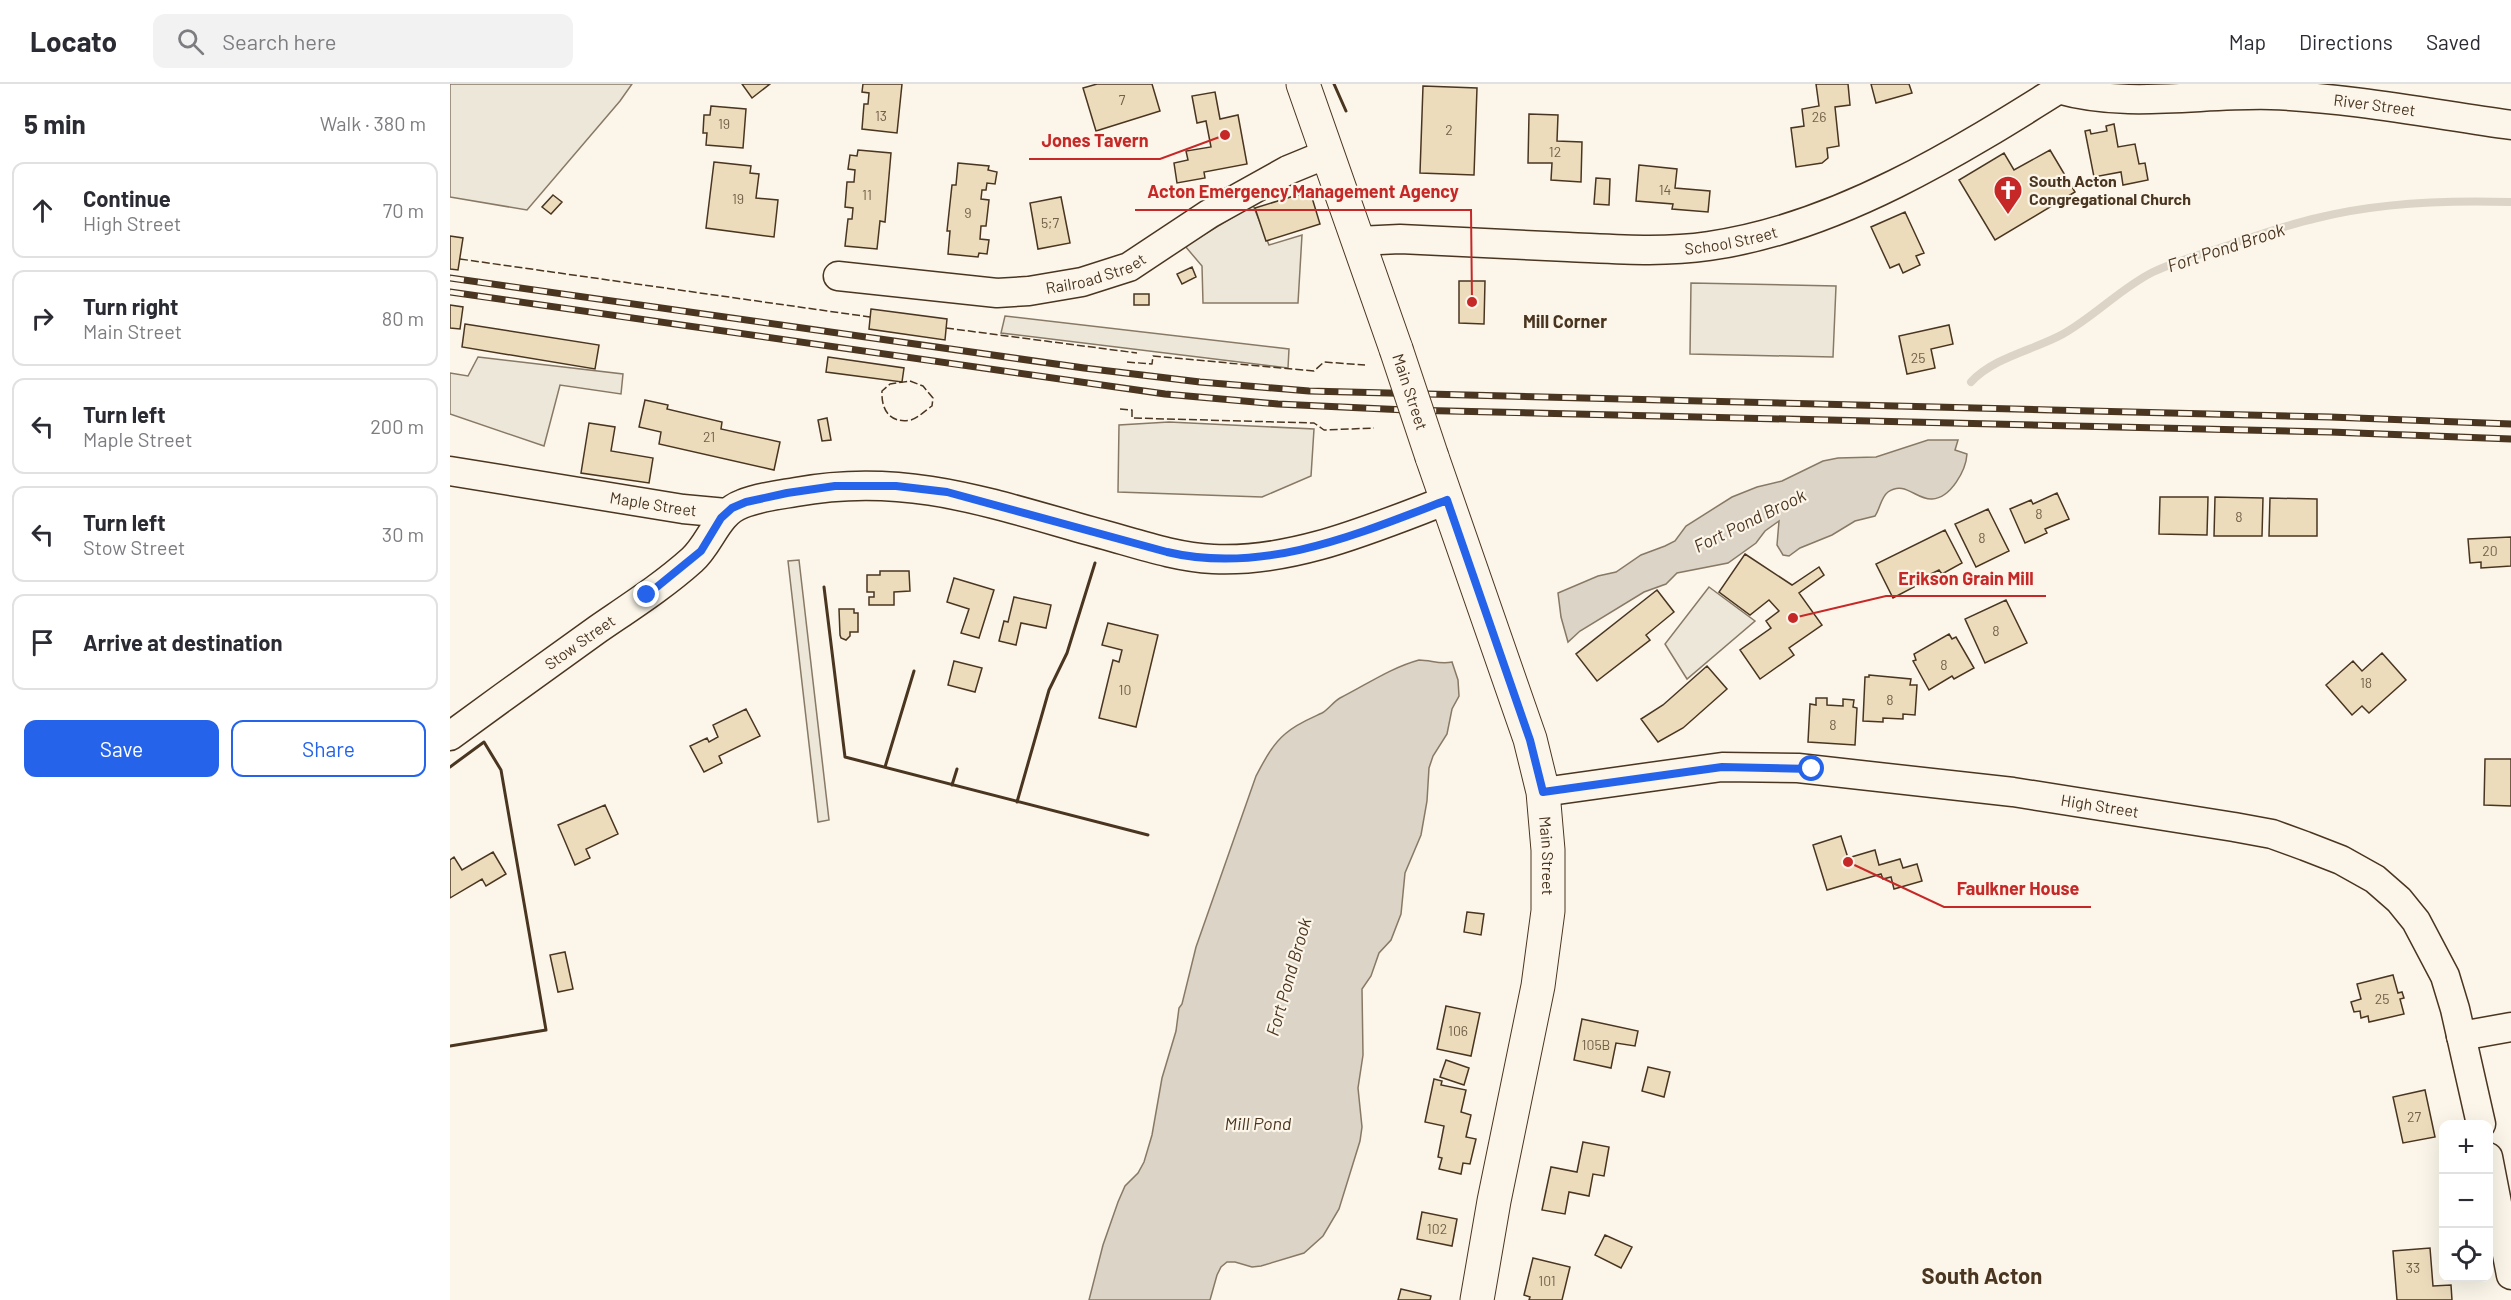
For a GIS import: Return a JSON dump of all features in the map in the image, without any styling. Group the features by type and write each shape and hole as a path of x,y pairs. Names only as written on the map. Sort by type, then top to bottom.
{"main road":[{"name":"Main Street","path":"1303,84 1530,740 1543,792 1549,865 1548,911 1543,955 1535,1005 1492,1209 1477,1300"}],"street":[{"name":"River Street","path":"2062,87 2086,96 2113,99 2254,95 2297,97 2511,125"},
{"name":"School Street","path":"1358,241 1400,239 1655,250 1711,246 1744,239 1823,217 1858,202 1957,150 2062,87"},
{"name":"Railroad Street","path":"838,276 911,286 997,293 1029,291 1082,282 1129,267 1209,214 1288,170 1328,154"},
{"name":"Maple Street","path":"450,471 726,513"},
{"path":"726,513 746,502 810,489 861,485 908,487 947,492 993,503 1181,555 1227,559 1268,557 1302,550 1447,500"},
{"name":"Stow Street","path":"450,735 681,569 706,545 726,513"},
{"name":"High Street","path":"1543,792 1697,769 1750,766 1790,767 1990,789 2272,834 2341,860 2375,879 2399,900 2421,930 2445,976 2480,1120"},
{"path":"2461,1036 2511,1027"},
{"path":"2491,1174 2511,1275"}],"shaded area":[{"path":"450,84 632,84 527,210 450,197"},
{"path":"1253,205 1269,245 1302,235 1298,303 1203,303 1202,266 1185,246"},
{"path":"1691,283 1836,286 1833,357 1690,354"},
{"path":"1005,316 1289,349 1288,368 1001,333"},
{"path":"478,357 623,374 621,394 560,385 544,446 450,414 450,373 468,376"},
{"path":"1169,422 1314,429 1311,476 1262,497 1118,492 1119,425"},
{"path":"799,560 829,820 818,822 788,561"},
{"path":"1709,587 1755,621 1687,679 1665,644"}],"water":[{"path":"1928,440 1958,440 1955,450 1967,454 1964,468 1951,489 1945,494 1932,499 1921,497 1905,489 1894,489 1884,497 1875,516 1855,521 1832,535 1800,548 1789,556 1783,555 1777,545 1779,521 1765,531 1756,543 1728,563 1677,573 1666,584 1644,592 1580,631 1568,642 1561,617 1558,593 1598,576 1616,572 1641,555 1675,541 1686,526 1732,497 1757,487 1782,481 1823,461 1838,458 1876,457"},
{"name":"Mill Pond","path":"1419,660 1452,662 1458,680 1459,696 1452,709 1447,734 1433,756 1429,768 1427,801 1421,835 1405,873 1401,914 1391,940 1379,953 1371,976 1362,989 1363,1055 1358,1088 1362,1127 1360,1141 1339,1209 1323,1236 1304,1253 1261,1266 1252,1267 1227,1262 1217,1275 1210,1300 1089,1300 1103,1245 1118,1202 1125,1186 1138,1173 1144,1162 1152,1135 1162,1078 1196,947 1256,776 1276,743 1294,727 1322,713 1340,698 1378,677"}],"building":[{"path":"742,84 770,84 752,98"},
{"path":"863,84 902,84 897,133 862,129 864,104 868,104 869,93 862,92"},
{"path":"1097,84 1152,84 1160,111 1096,131 1083,88"},
{"path":"1816,84 1848,84 1850,105 1835,107 1839,146 1827,148 1828,158 1822,163 1796,167 1791,128 1804,126 1802,109 1819,106"},
{"path":"1871,84 1909,84 1912,93 1876,103"},
{"path":"1423,86 1477,88 1474,175 1420,173"},
{"path":"1215,92 1220,119 1238,115 1247,164 1204,172 1205,178 1177,183 1174,163 1188,160 1186,151 1211,147 1206,121 1197,123 1192,96"},
{"path":"711,106 746,109 743,148 706,145 707,133 703,133 704,115 710,115"},
{"path":"1529,114 1558,115 1557,141 1582,142 1581,182 1551,180 1552,163 1528,163"},
{"path":"2114,124 2118,147 2135,144 2139,164 2145,163 2148,180 2123,185 2121,172 2094,177 2085,131 2090,130 2091,134 2107,131 2106,126"},
{"path":"858,150 891,153 885,222 880,221 877,249 845,246 848,219 852,219 853,208 845,207 847,182 854,182 855,170 848,169 850,155 857,156"},
{"name":"South Acton Congregational Church","path":"2050,150 2075,192 1995,240 1959,180 2004,153 2014,170"},
{"path":"714,162 751,166 750,173 759,174 756,198 778,200 774,237 706,228"},
{"path":"958,163 989,166 988,170 997,172 995,184 987,183 986,190 982,190 981,199 989,200 986,226 981,226 980,239 989,240 987,254 979,253 978,257 948,254 950,231 947,231 952,185 956,185"},
{"path":"1639,165 1677,169 1675,188 1710,191 1708,212 1672,209 1673,204 1636,201"},
{"path":"1596,178 1610,179 1609,205 1594,204"},
{"path":"1310,191 1320,224 1266,241 1255,208"},
{"path":"553,195 562,202 551,214 542,207"},
{"path":"1061,197 1070,243 1038,249 1030,203"},
{"path":"1905,212 1924,253 1916,256 1920,265 1903,273 1899,264 1890,268 1871,227"},
{"path":"450,236 463,238 458,270 450,269"},
{"path":"1192,267 1196,277 1182,284 1177,274"},
{"path":"1459,281 1485,281 1484,324 1459,323"},
{"path":"1134,294 1149,294 1149,305 1134,305"},
{"path":"450,305 463,307 460,329 450,328"},
{"path":"871,309 947,319 945,340 869,329"},
{"path":"465,324 599,345 595,369 462,347"},
{"path":"1949,325 1953,344 1931,349 1935,368 1907,374 1899,336"},
{"path":"828,357 904,368 902,382 826,372"},
{"path":"645,400 668,405 667,409 722,422 721,429 780,442 774,470 659,444 661,432 639,427"},
{"path":"827,418 831,440 822,441 818,420"},
{"path":"589,423 615,427 611,451 653,458 649,483 581,473"},
{"path":"2057,493 2069,519 2045,529 2047,533 2025,543 2010,509 2031,500 2033,504"},
{"path":"2160,497 2208,497 2207,535 2159,534"},
{"path":"2215,497 2263,498 2262,536 2214,536"},
{"path":"2270,498 2317,499 2317,536 2269,536"},
{"path":"1988,509 2009,551 1976,567 1955,524"},
{"path":"1945,530 1962,563 1942,574 1939,570 1912,583 1914,587 1893,598 1876,564"},
{"path":"2511,537 2511,566 2481,568 2481,562 2470,563 2468,539"},
{"path":"1745,554 1792,585 1819,567 1824,575 1799,593 1822,625 1789,648 1794,655 1760,679 1740,650 1771,628 1766,621 1779,611 1769,600 1750,615 1719,592"},
{"path":"880,571 909,571 910,591 894,592 894,605 869,605 869,597 874,597 874,592 867,592 867,575 880,575"},
{"path":"954,578 994,590 979,638 961,633 969,609 947,602"},
{"path":"1657,590 1674,612 1646,635 1650,640 1597,681 1576,654"},
{"path":"1014,597 1051,605 1046,628 1021,623 1016,645 999,641 1004,621 1008,622"},
{"path":"2006,600 2027,643 1985,663 1965,619"},
{"path":"839,609 854,609 854,613 858,613 858,632 850,632 846,640 840,635"},
{"path":"1108,623 1158,635 1136,727 1099,718 1113,660 1119,662 1122,650 1102,645"},
{"path":"1949,634 1952,639 1956,637 1974,668 1954,679 1952,676 1929,690 1913,661 1916,660 1914,654"},
{"path":"2382,653 2406,680 2369,713 2362,706 2352,715 2326,685 2353,661 2362,671"},
{"path":"954,661 982,668 975,692 948,685"},
{"path":"1707,666 1727,689 1683,728 1658,742 1641,719 1663,705"},
{"path":"1869,675 1911,679 1910,685 1917,685 1915,715 1903,714 1903,719 1883,718 1883,722 1863,721 1865,677"},
{"path":"1816,698 1827,698 1827,705 1843,706 1843,699 1854,700 1853,707 1857,708 1855,745 1808,742 1810,704 1816,705"},
{"path":"746,709 760,736 719,756 722,763 704,772 690,746 707,738 709,742 718,737 713,725"},
{"path":"2485,759 2511,759 2511,806 2484,805"},
{"path":"605,805 618,834 586,849 590,858 575,865 558,825"},
{"path":"1841,836 1848,858 1875,850 1879,865 1900,859 1903,868 1917,864 1922,881 1894,889 1891,877 1883,879 1881,874 1827,890 1813,845"},
{"path":"493,852 506,874 486,886 482,879 450,898 450,860 454,857 462,870"},
{"path":"1467,912 1484,914 1481,935 1464,932"},
{"path":"565,952 573,989 558,992 550,955"},
{"path":"2393,975 2398,993 2402,992 2404,998 2400,999 2404,1014 2369,1022 2368,1016 2361,1018 2360,1011 2354,1012 2351,1002 2361,999 2357,984"},
{"path":"1446,1006 1480,1013 1471,1056 1437,1049"},
{"path":"1582,1019 1638,1031 1635,1046 1616,1043 1611,1068 1574,1060"},
{"path":"1446,1060 1469,1068 1464,1085 1440,1077"},
{"path":"1648,1067 1670,1072 1664,1097 1642,1091"},
{"path":"1434,1079 1442,1081 1441,1085 1466,1090 1461,1112 1471,1115 1466,1137 1476,1139 1470,1164 1463,1163 1461,1174 1439,1169 1442,1158 1438,1157 1444,1126 1425,1122"},
{"path":"2425,1090 2435,1137 2403,1143 2393,1097"},
{"path":"1583,1142 1609,1147 1604,1176 1593,1174 1589,1196 1569,1192 1565,1214 1542,1210 1551,1167 1577,1172"},
{"path":"1422,1212 1457,1219 1452,1246 1417,1239"},
{"path":"1605,1235 1632,1247 1621,1268 1595,1255"},
{"path":"2430,1248 2433,1286 2451,1285 2452,1300 2397,1300 2393,1251"},
{"path":"1533,1258 1570,1267 1562,1300 1529,1300 1530,1297 1524,1295"},
{"path":"1401,1289 1431,1296 1430,1300 1398,1300"}],"waterway":[{"name":"Fort Pond Brook","path":"1971,382 1991,366 2063,334 2153,272 2189,258 2282,227 2365,208 2414,203 2511,202"}],"railway":[{"path":"450,278 1084,368 1200,382 1309,391 2330,417 2511,424"},
{"path":"450,292 1165,394 1278,404 1406,410 2330,432 2511,439"}],"fence":[{"path":"460,259 870,317"},
{"path":"946,328 1137,353"},
{"path":"1127,362 1152,364 1153,356 1314,371 1324,362 1365,365"},
{"path":"910,381 923,386 933,398 932,406 911,420 892,418 885,410 882,391 890,384 910,381"},
{"path":"1120,409 1132,410 1132,418 1314,423 1324,430 1374,428"}],"wall":[{"path":"1334,84 1346,111"},
{"path":"1017,802 1049,690 1067,653 1095,563"},
{"path":"824,587 845,757 1148,835"},
{"path":"885,767 914,671"},
{"path":"450,767 484,742 501,770 546,1030 450,1046"},
{"path":"952,785 957,769"}],"place":[{"name":"Jones Tavern","path":"1225,135"},
{"name":"South Acton Congregational Church","path":"2008,216"},
{"name":"Acton Emergency Management Agency","path":"1472,302"},
{"name":"Erikson Grain Mill","path":"1793,618"},
{"name":"Faulkner House","path":"1848,862"}],"district":[{"name":"Mill Corner","path":"1565,322"},
{"name":"South Acton","path":"1982,1276"}],"route":[{"path":"647,595 701,551 711,538 721,518 732,508 746,502 823,487 896,486 947,492 1167,552 1197,558 1227,559 1268,557 1302,550 1357,533 1447,500 1530,740 1543,792 1697,769 1750,766 1812,769"}]}
